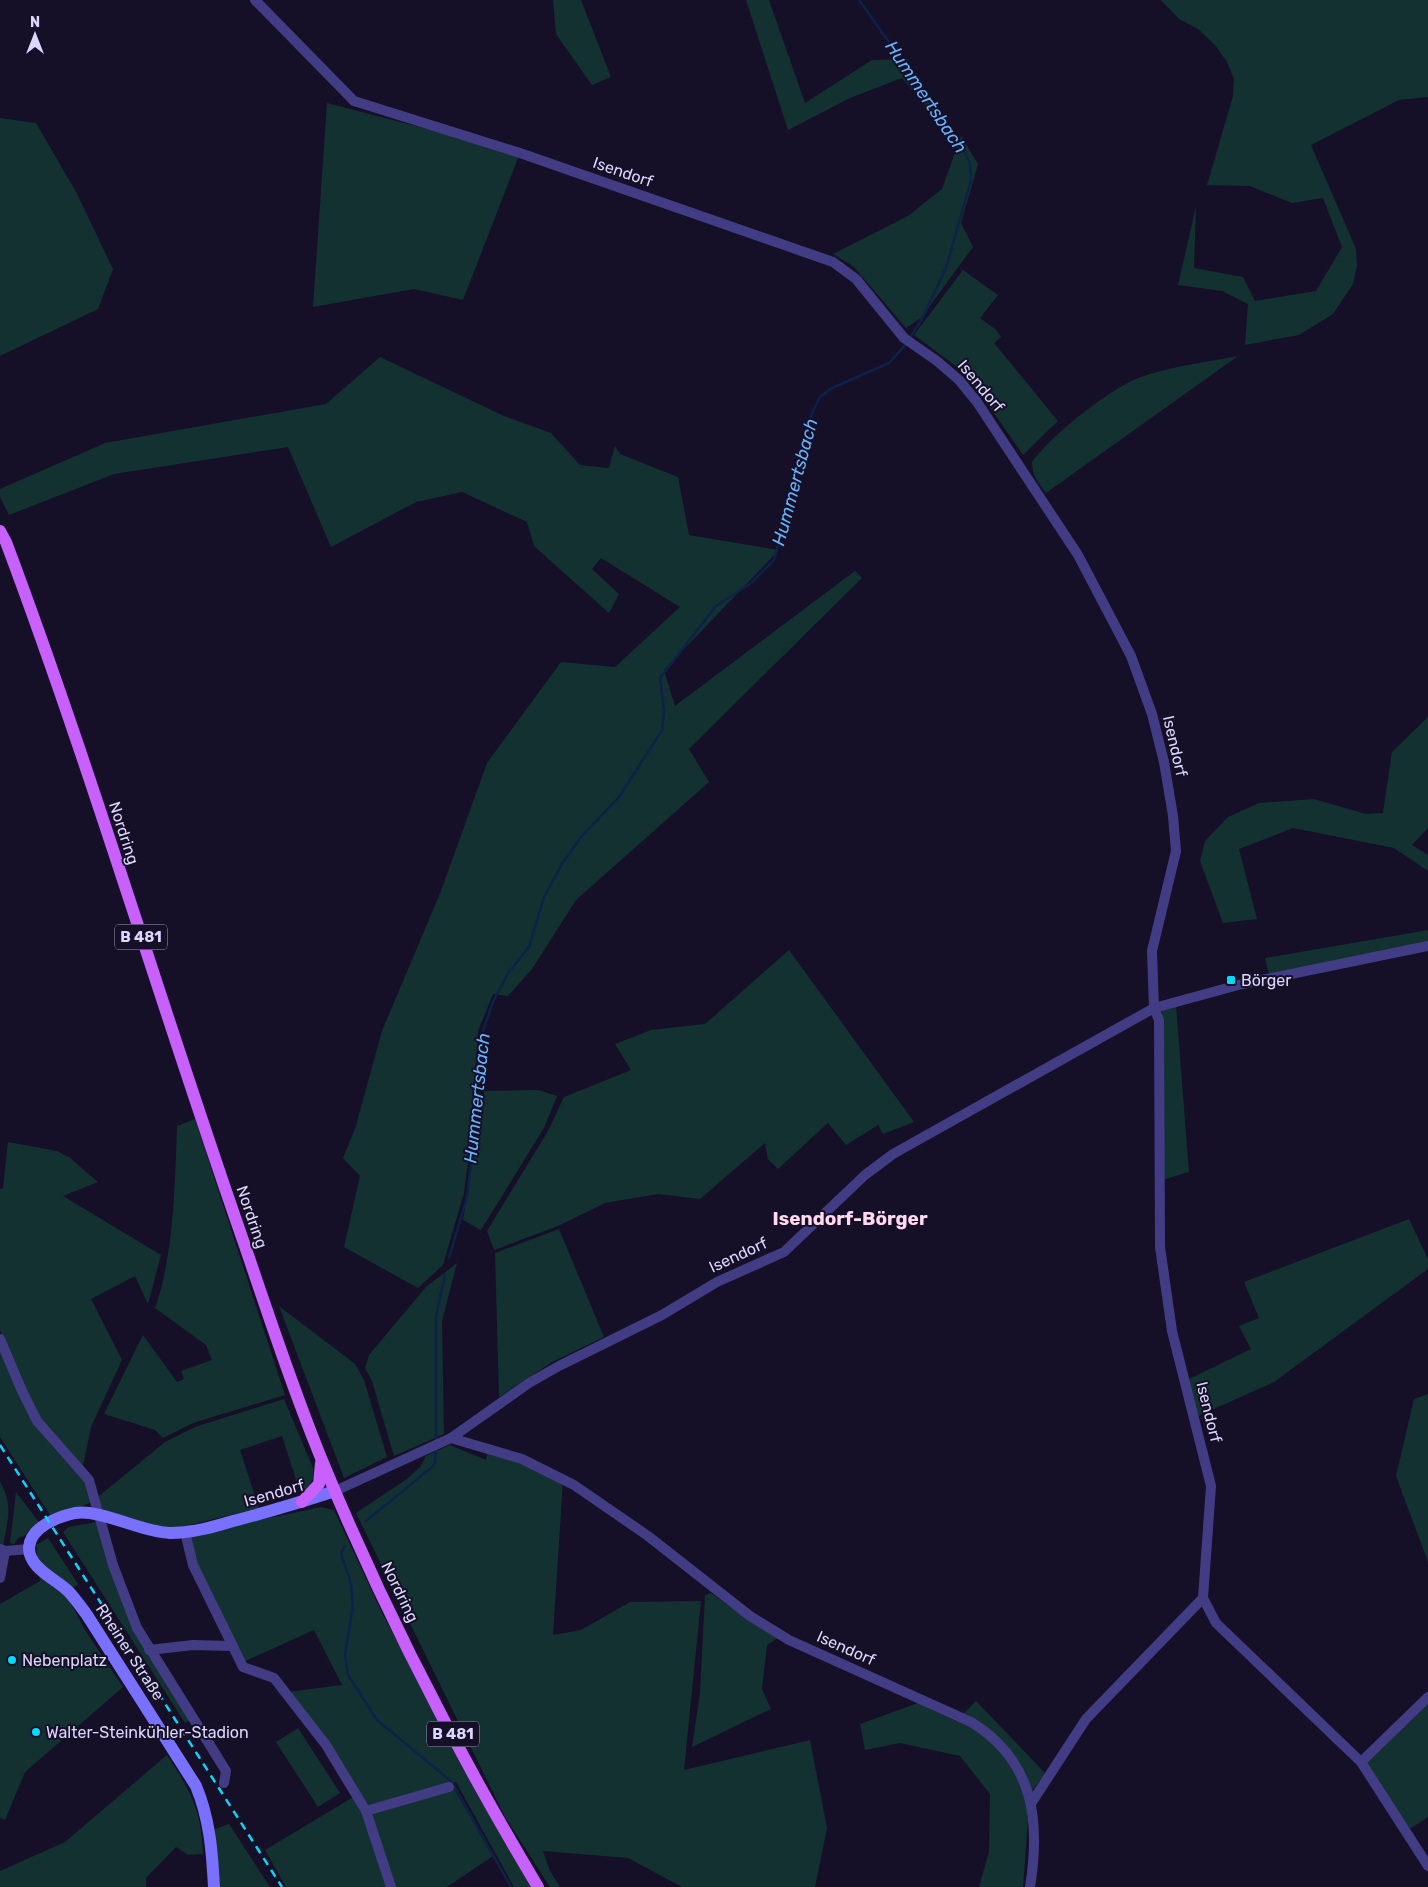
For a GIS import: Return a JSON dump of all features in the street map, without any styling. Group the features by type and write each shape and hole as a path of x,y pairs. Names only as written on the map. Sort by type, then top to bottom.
{"main road":[{"name":"Nordring","path":"0,531 6,542 53,667 199,1114 320,1455 374,1578 446,1723 507,1836 538,1887"},
{"path":"302,1502 319,1484 320,1455"}],"street":[{"name":"Isendorf","path":"255,0 354,101 520,154 832,262 856,279 908,341 959,380 1021,466 1078,555 1131,656 1146,698 1164,762 1173,816 1176,851 1152,951 1154,1008 1159,1020 1160,1247 1172,1331 1211,1486 1203,1598"},
{"name":"Isendorf","path":"29,1550 30,1540 36,1532 61,1518 77,1513 98,1516 150,1531 185,1532 214,1527 335,1491 447,1440 530,1383 559,1366 662,1315 716,1282 784,1252 865,1175 893,1154 1154,1008 1242,984 1428,946"},
{"path":"0,1339 37,1421 89,1480 113,1565 137,1628 226,1771 224,1783"},
{"name":"Isendorf","path":"447,1440 522,1459 574,1485 648,1536 750,1616 789,1640 971,1722 990,1734 1020,1773 1032,1802 1034,1820 1030,1887"},
{"path":"185,1532 193,1565 242,1667 274,1678 326,1745 366,1811 391,1887"},
{"path":"0,1578 3,1550 29,1550"},
{"name":"Rheiner Straße","path":"29,1550 32,1560 70,1592 87,1615 196,1786 206,1810 212,1840 214,1887"},
{"path":"1032,1802 1086,1719 1203,1598 1216,1623 1361,1762 1428,1866"},
{"path":"149,1650 192,1645 231,1646"},
{"path":"1361,1762 1428,1697"},
{"path":"366,1811 449,1787"}],"green space":[{"path":"553,0 581,0 611,77 592,85 556,34"},
{"path":"746,0 769,0 805,103 872,60 907,59 957,143 902,78 850,98 788,130"},
{"path":"1161,0 1428,0 1428,97 1399,100 1311,145 1356,249 1357,266 1353,284 1333,314 1299,335 1245,345 1248,304 1222,291 1178,285 1196,206 1194,268 1243,277 1255,301 1316,291 1342,247 1323,198 1292,203 1250,186 1207,185 1233,96 1234,79 1227,62 1215,45 1198,29 1179,19"},
{"path":"327,103 520,153 463,300 414,289 313,307"},
{"path":"0,118 36,123 76,192 113,269 98,309 0,356"},
{"path":"961,136 978,164 961,223 973,247 921,318 906,328 853,266 833,254 908,216 942,189"},
{"path":"963,270 998,295 980,318 995,329 1001,337 994,343 1058,421 1023,455 980,393 960,369 914,335"},
{"path":"1238,356 1046,493 1038,482 1034,475 1032,462 1053,439 1100,400 1131,381 1144,376 1179,367"},
{"path":"380,357 504,416 551,433 580,465 609,468 615,446 620,454 678,477 689,535 779,550 664,670 675,706 855,571 862,578 689,749 709,782 576,900 532,969 508,996 493,994 478,1031 469,1155 464,1193 443,1265 418,1288 344,1247 360,1176 343,1158 355,1129 382,1031 441,891 487,763 561,662 615,667 680,607 601,558 592,569 619,594 609,613 534,546 527,522 462,492 416,502 331,547 288,447 114,474 9,515 0,497 0,489 105,443 326,404"},
{"path":"1428,717 1428,828 1412,845 1428,855 1428,871 1394,848 1293,828 1239,849 1257,919 1223,923 1200,861 1205,841 1228,817 1259,803 1314,799 1366,814 1383,813 1392,752"},
{"path":"1428,930 1428,943 1269,974 1265,958"},
{"path":"789,950 914,1122 883,1134 878,1125 846,1145 828,1123 778,1169 768,1159 765,1143 700,1199 658,1194 605,1203 558,1226 494,1250 487,1231 548,1131 564,1097 631,1070 615,1044 651,1030 705,1024"},
{"path":"1176,1005 1189,1172 1162,1180 1162,1009"},
{"path":"538,1090 557,1096 544,1128 481,1230 463,1220 484,1091"},
{"path":"195,1119 285,1395 193,1423 163,1438 155,1430 104,1414 143,1335 177,1382 184,1379 181,1371 212,1360 206,1345 155,1308 170,1242 177,1126"},
{"path":"8,1142 57,1151 70,1158 98,1182 63,1196 161,1255 148,1304 135,1276 91,1299 122,1360 91,1427 83,1466 39,1420 8,1355 0,1330 0,1189 3,1188"},
{"path":"1409,1219 1428,1259 1428,1269 1274,1382 1198,1416 1189,1379 1251,1349 1239,1326 1259,1318 1244,1282"},
{"path":"559,1229 604,1337 552,1362 499,1397 495,1253"},
{"path":"457,1263 442,1321 444,1434 394,1456 372,1381 365,1368 369,1355 426,1287"},
{"path":"279,1306 355,1364 364,1380 387,1457 344,1478"},
{"path":"0,1349 34,1424 60,1455 82,1475 88,1487 91,1502 50,1515 0,1437"},
{"path":"1428,1394 1428,1562 1396,1476 1414,1399"},
{"path":"284,1399 313,1468 311,1482 304,1490 300,1492 282,1436 240,1450 259,1508 181,1527 161,1527 102,1510 99,1496 165,1442 195,1427"},
{"path":"450,1445 486,1460 487,1454 519,1462 563,1481 553,1635 581,1630 630,1602 701,1601 684,1770 810,1740 827,1828 815,1887 682,1887 628,1858 543,1851 550,1871 560,1887 550,1887 504,1815 356,1513 407,1479 420,1467 426,1456"},
{"path":"0,1482 7,1498 8,1506 8,1522 3,1547 0,1545"},
{"path":"16,1492 39,1522 24,1536 18,1538 14,1544 10,1543"},
{"path":"321,1507 334,1510 383,1615 532,1887 514,1887 456,1782 368,1807 288,1692 342,1685 314,1630 243,1662 196,1564 189,1535"},
{"path":"96,1522 112,1569 191,1720 185,1723 63,1532 69,1527"},
{"name":"Walter-Steinkühler-Stadion","path":"48,1538 78,1584 66,1594 85,1630 123,1687 25,1772 5,1820 0,1818 0,1604 40,1581 36,1545"},
{"path":"711,1593 745,1618 778,1638 767,1645 762,1689 771,1709 692,1747 700,1693 705,1595"},
{"path":"976,1701 1045,1773 1026,1799 1028,1819 1023,1887 979,1887 989,1852 990,1794 960,1756 900,1743 865,1750 860,1724 918,1703 956,1721"},
{"path":"1428,1701 1428,1817 1410,1829 1365,1762"},
{"path":"298,1728 340,1793 318,1807 276,1742"},
{"path":"167,1755 188,1790 197,1813 203,1854 188,1855 176,1847 146,1878 146,1887 0,1887 0,1871 65,1842"},
{"path":"453,1787 493,1856 447,1887 393,1887 368,1812"},
{"path":"355,1796 364,1813 388,1887 286,1887 265,1850"},
{"path":"229,1824 270,1887 218,1887 215,1829"}],"waterway":[{"name":"Hummertsbach","path":"859,0 958,139 970,163 971,180 946,268 922,319 909,339"},
{"name":"Hummertsbach","path":"449,1258 467,1197 475,1132 479,1052 483,1031 493,1002 508,973 529,947 544,897 562,864 581,837 619,797 662,730 664,711 660,678 716,606 751,583 774,560 812,413 820,397 832,388 889,363 906,344"},
{"name":"Hummertsbach","path":"436,1442 436,1316 445,1275"},
{"name":"Hummertsbach","path":"366,1521 431,1468 435,1463 436,1448"},
{"name":"Hummertsbach","path":"345,1546 341,1553 351,1584 353,1606 345,1654 348,1675 377,1720 452,1782 511,1887"}],"railway":[{"path":"0,1445 282,1887"}],"place":[{"name":"Börger","path":"1231,980"},
{"name":"Nebenplatz","path":"12,1660"},
{"name":"Walter-Steinkühler-Stadion","path":"36,1732"}],"district":[{"name":"Isendorf-Börger","path":"850,1218"}]}
